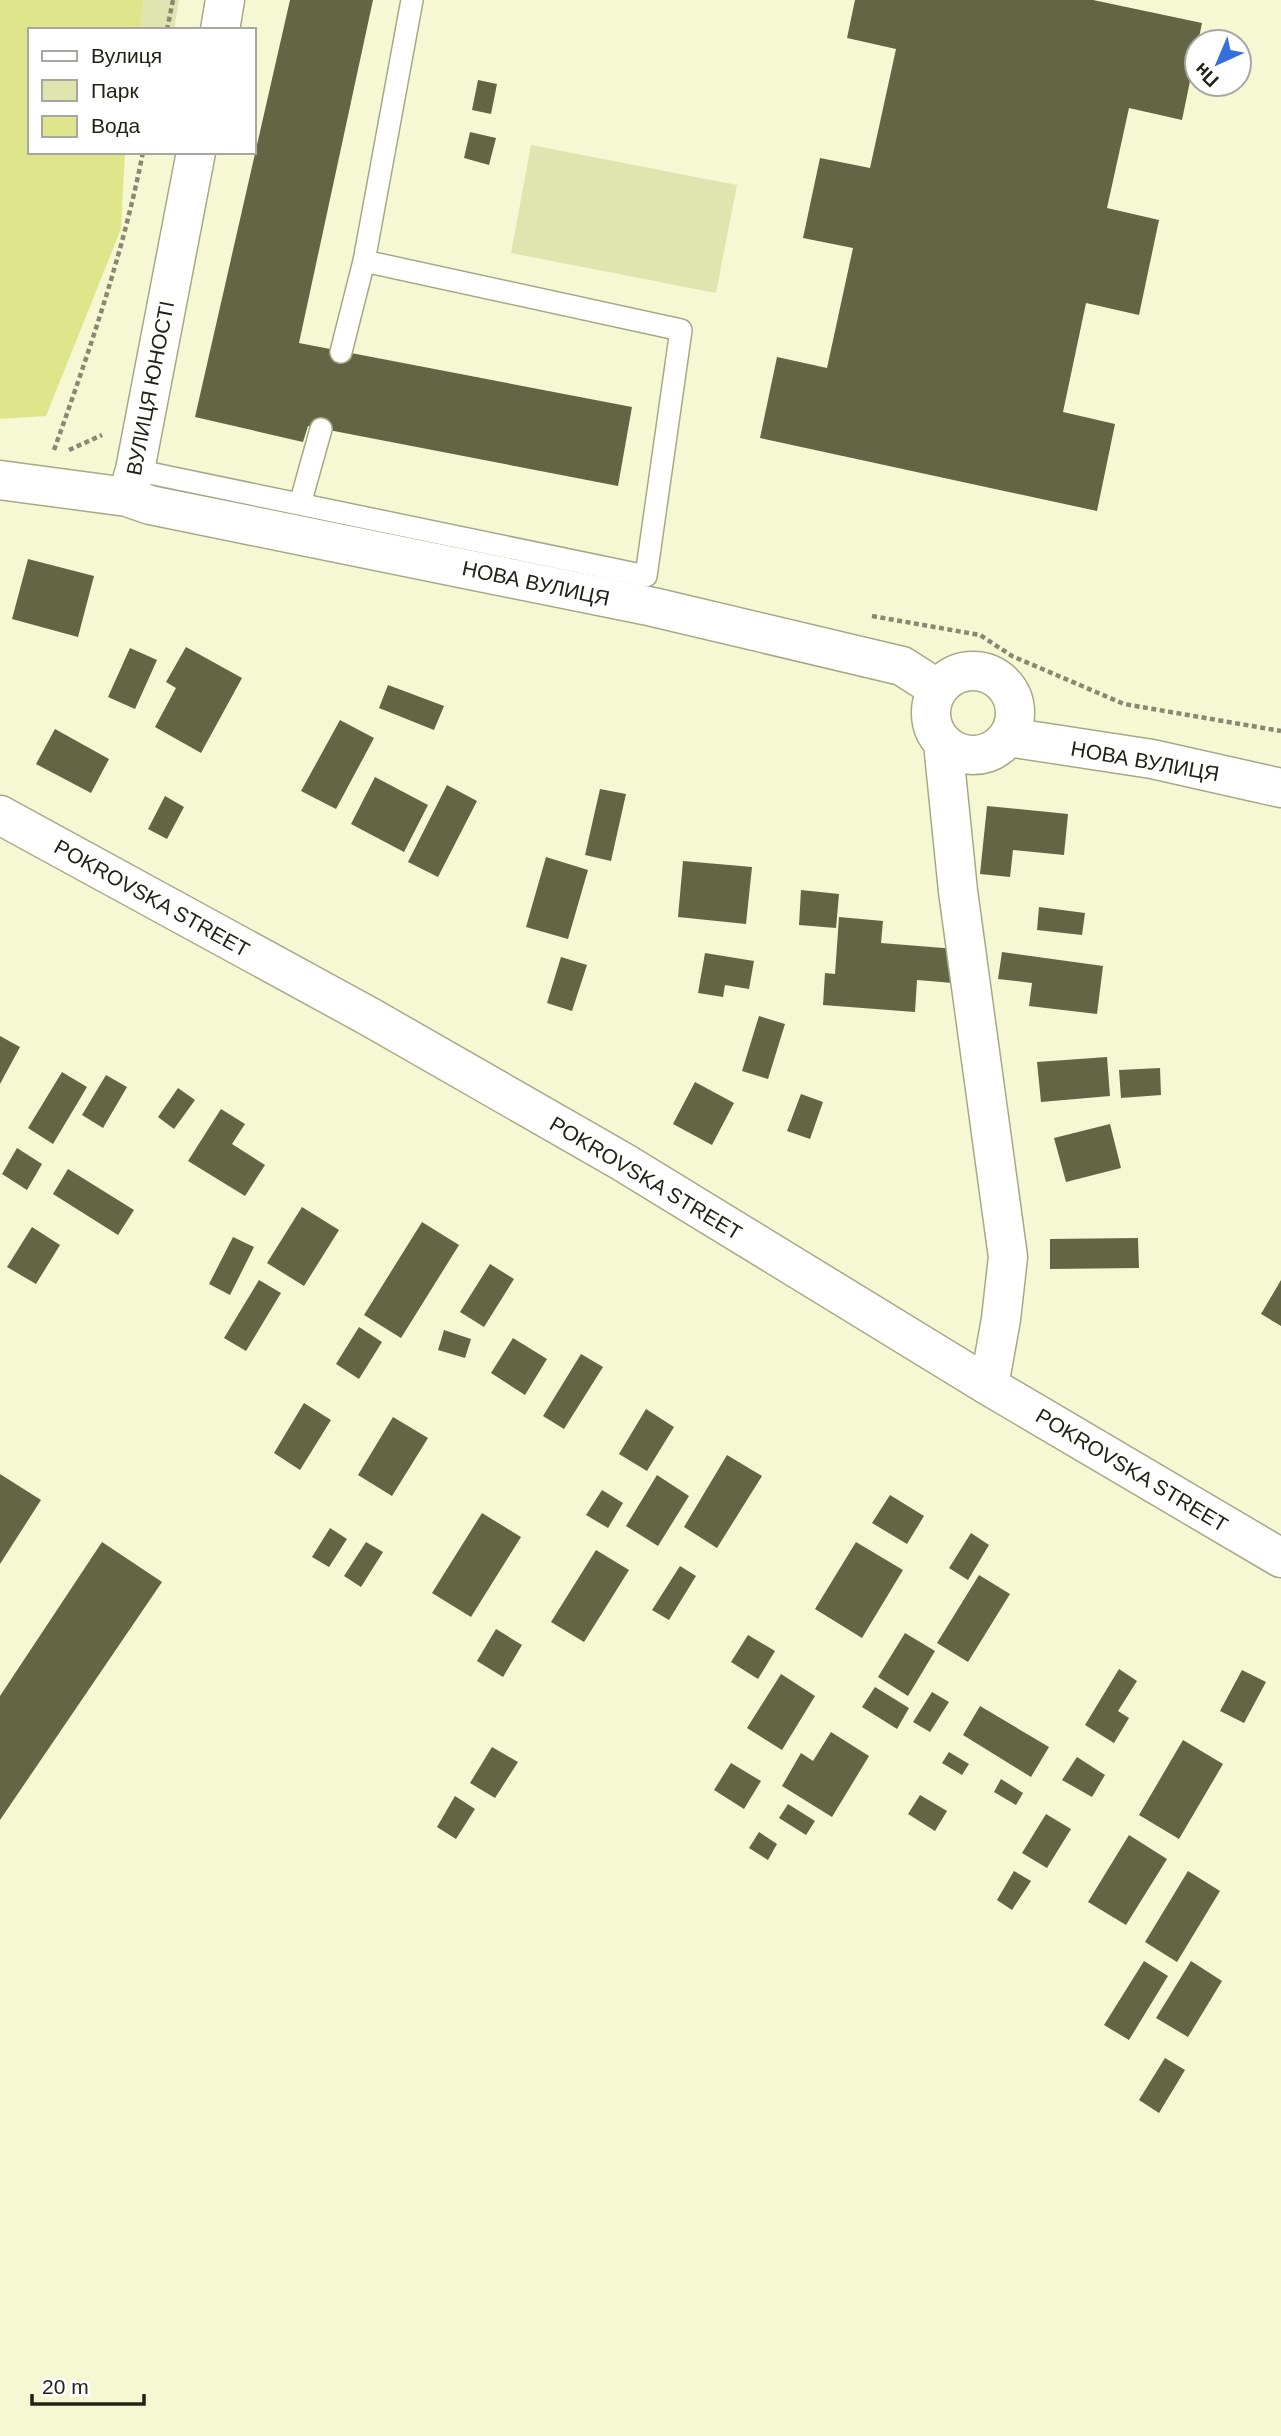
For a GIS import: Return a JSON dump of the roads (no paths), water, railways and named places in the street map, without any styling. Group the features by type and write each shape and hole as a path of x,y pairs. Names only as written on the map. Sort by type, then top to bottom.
{"street":[{"path":"220,28 225,0"},
{"name":"ВУЛИЦЯ ЮНОСТІ","path":"0,480 131,484 196,154"},
{"name":"НОВА ВУЛИЦЯ","path":"131,484 150,505 653,607 902,666 939,689"},
{"path":"977,671 991,675 1003,683 1012,695 1015,709 1014,724 1008,737 998,748 984,754 955,752 943,743 935,731 931,717 932,702 939,689 949,679 962,673 977,671"},
{"name":"НОВА ВУЛИЦЯ","path":"1008,737 1152,759 1281,788"},
{"path":"943,743 958,891 1008,1257 989,1385"},
{"name":"POKROVSKA STREET","path":"0,815 370,1017 611,1155 989,1385 1281,1558"}],"lane":[{"path":"341,352 363,261 412,0"},
{"path":"131,484 300,504 646,576 681,330 363,261"},
{"path":"300,504 321,429"}],"water":[{"path":"0,0 144,0 140,28 28,28 28,154 125,154 121,229 46,416 0,419"}]}
